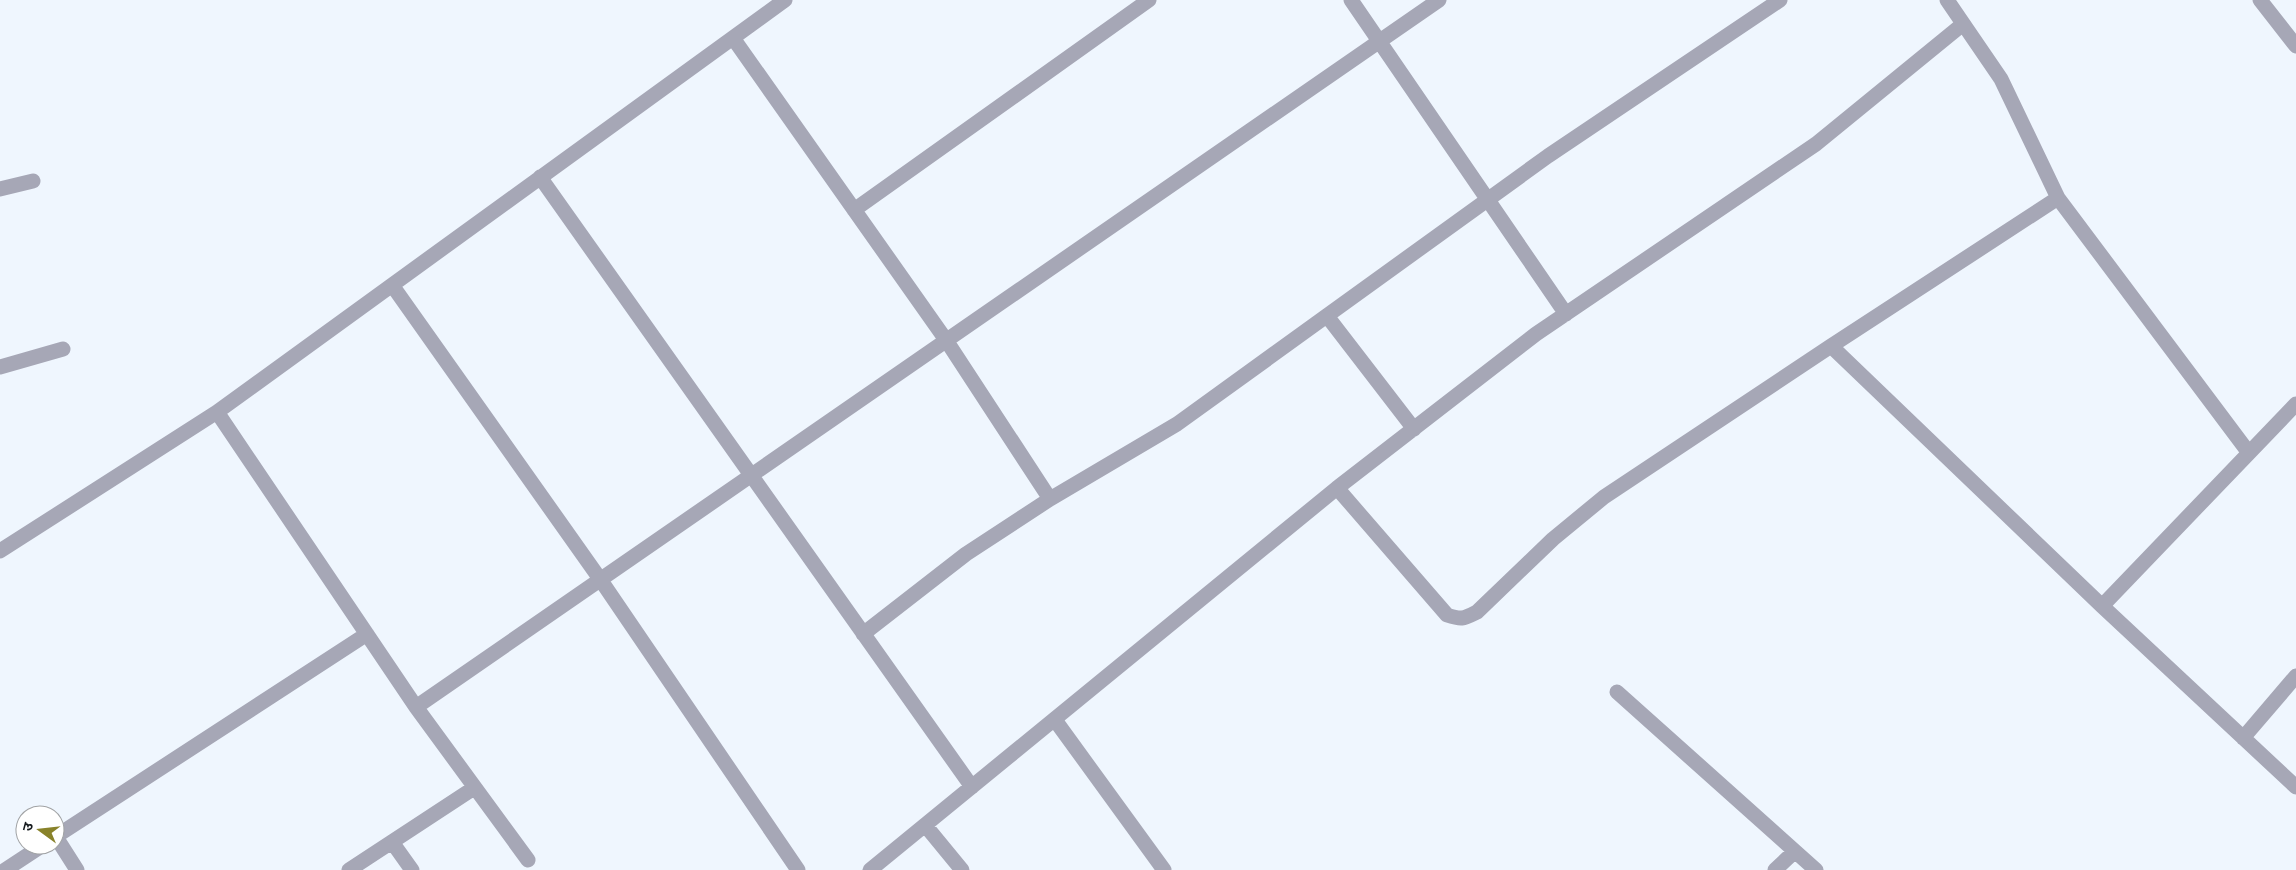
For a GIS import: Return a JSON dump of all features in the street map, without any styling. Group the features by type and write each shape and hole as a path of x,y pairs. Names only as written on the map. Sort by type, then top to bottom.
{"street":[{"path":"0,551 217,412 785,0"},
{"path":"854,210 1150,0"},
{"path":"1351,0 1566,314"},
{"path":"416,707 1439,0"},
{"path":"863,634 966,554 1050,499 1177,424 1548,156 1780,0"},
{"path":"1947,0 2001,79 2058,198 2249,453"},
{"path":"2260,0 2296,46"},
{"path":"870,870 1337,488 1536,334 1816,144 1963,24"},
{"path":"733,38 946,340 1050,499"},
{"path":"540,177 972,787"},
{"path":"0,189 33,181"},
{"path":"1337,488 1436,604 1447,615 1460,620 1477,612 1553,538 1604,497 2058,198"},
{"path":"392,285 600,579 798,870"},
{"path":"1327,316 1414,429"},
{"path":"1831,346 2102,606 2296,787"},
{"path":"0,367 63,349"},
{"path":"2102,606 2296,404"},
{"path":"217,412 416,707 528,860"},
{"path":"65,831 366,634"},
{"path":"2243,738 2296,676"},
{"path":"1617,692 1816,870"},
{"path":"1055,720 1164,870"},
{"path":"349,870 474,788"},
{"path":"925,825 962,870"},
{"path":"392,842 412,870"},
{"path":"1775,870 1794,852"},
{"path":"5,870 28,855"},
{"path":"64,855 77,870"}]}
